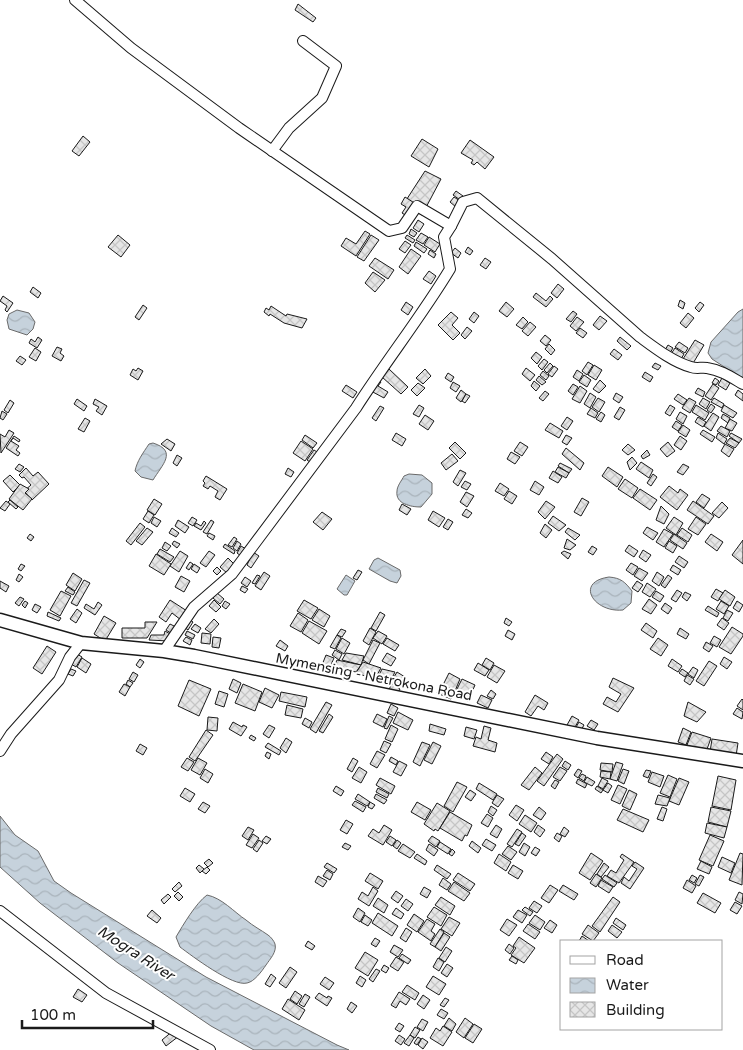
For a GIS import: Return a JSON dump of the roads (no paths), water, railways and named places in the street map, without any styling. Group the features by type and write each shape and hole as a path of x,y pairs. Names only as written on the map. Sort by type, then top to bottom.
{"main road":[{"name":"Mymensing - Netrokona Road","path":"0,620 81,642 164,651 597,738 743,762"}],"street":[{"path":"75,0 131,48 238,128 389,231 402,228 417,206 451,226"},
{"path":"272,151 289,128 322,98 336,66 303,41"},
{"path":"164,651 194,608 232,574 356,408 438,290 450,269 444,236 463,202 477,198 654,347 678,362 694,368 705,367 720,372 743,384"},
{"path":"0,751 11,734 59,680 70,657 81,642"},
{"path":"0,911 106,993 210,1050"}],"water":[{"path":"743,309 743,379 712,359 708,353 711,342 738,312"},
{"path":"17,310 29,313 35,322 33,329 27,335 9,329 7,320 9,314"},
{"path":"153,443 165,450 166,459 153,480 141,477 135,471 142,454 149,444"},
{"path":"409,474 422,475 432,483 432,494 421,507 404,504 398,499 397,489 404,476"},
{"path":"378,558 400,570 401,576 397,583 369,569 374,560"},
{"path":"346,575 355,581 347,595 344,595 337,589"},
{"path":"609,577 622,581 632,591 631,603 623,610 613,610 604,607 592,596 590,590 592,585 598,580"},
{"name":"Mogra River","path":"0,816 15,835 38,851 54,881 71,893 206,977 349,1050 254,1050 211,1026 118,963 40,903 0,867"},
{"path":"207,895 223,902 269,936 275,943 275,950 271,958 252,981 241,983 223,976 180,947 176,937 194,909"}]}
